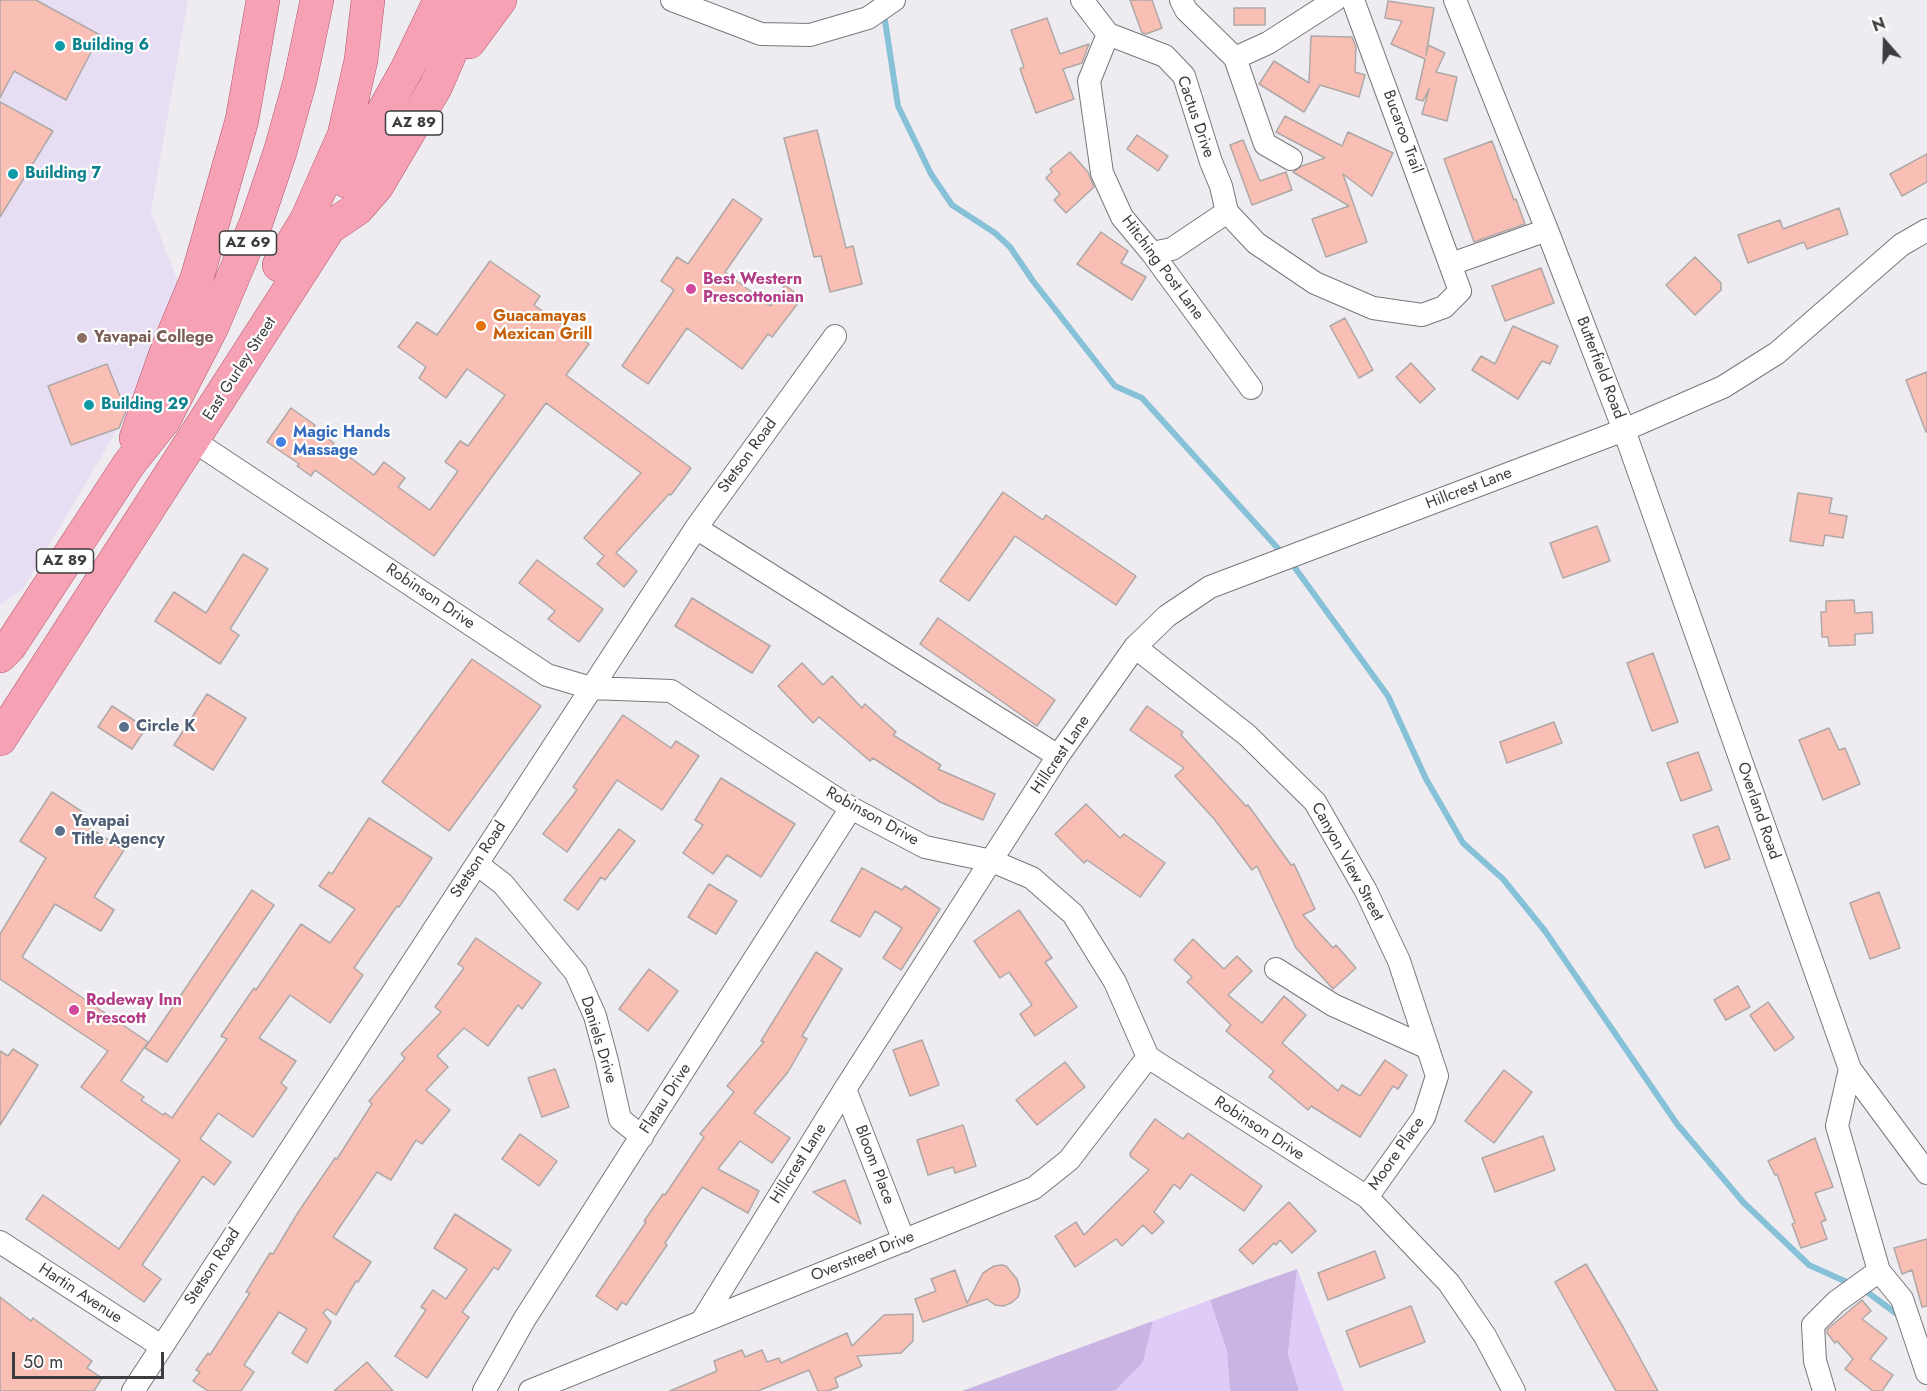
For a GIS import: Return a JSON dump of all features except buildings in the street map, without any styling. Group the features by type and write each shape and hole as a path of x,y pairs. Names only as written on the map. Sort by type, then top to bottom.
{"main road":[{"name":"AZ 89","path":"0,656 10,646 129,464 149,400 197,278 242,120 263,0"},
{"name":"AZ 69","path":"129,464 164,420 212,327 256,223 280,152 300,81 317,0"},
{"path":"150,509 172,434 306,220 344,135 361,60 368,0"},
{"path":"329,228 349,172 407,69 440,0"},
{"name":"East Gurley Street","path":"0,739 329,228 357,209 377,186 436,86 473,0"},
{"path":"436,86 500,0"}],"street":[{"path":"672,0 761,34 801,35 810,35 868,18 894,0"},
{"path":"1082,0 1108,34"},
{"path":"1181,0 1186,10 1235,58 1265,144 1291,159"},
{"path":"1235,58 1268,43 1335,0"},
{"name":"Bucaroo Trail","path":"1227,212 1256,243 1315,283 1373,308 1422,315 1444,307 1460,291 1353,0"},
{"name":"Butterfield Road","path":"1455,0 1624,430 1723,387 1777,353 1901,245 1927,230"},
{"name":"Cactus Drive","path":"1108,34 1165,56 1184,75 1211,162 1221,186 1227,212"},
{"name":"Hitching Post Lane","path":"1108,34 1089,81 1102,173 1122,217 1152,253 1251,388"},
{"path":"1152,253 1172,249 1227,212"},
{"path":"1451,264 1547,230"},
{"name":"Stetson Road","path":"133,1391 696,528 835,336"},
{"name":"Hillcrest Lane","path":"702,1321 845,1089 1058,756 1135,647 1167,616 1210,587 1624,430"},
{"name":"Overland Road","path":"1624,430 1850,1069 1927,1173"},
{"name":"Robinson Drive","path":"194,441 547,675 591,688 671,691 852,808 925,847 992,861 1032,878 1072,914 1115,982 1148,1057 1367,1197 1449,1283 1485,1336 1514,1391"},
{"path":"696,528 1058,756"},
{"name":"Canyon View Street","path":"1135,647 1247,735 1315,802 1371,901 1399,961 1437,1076"},
{"name":"Flatau Drive","path":"484,1391 524,1320 852,808"},
{"name":"Daniels Drive","path":"477,864 503,884 576,973 595,1016 620,1119 642,1137"},
{"path":"1276,969 1333,1005 1428,1048"},
{"name":"Overstreet Drive","path":"530,1391 1034,1188 1069,1160 1148,1057"},
{"path":"1850,1069 1837,1126 1879,1271 1902,1299 1927,1373"},
{"name":"Moore Place","path":"1367,1197 1424,1118 1437,1076"},
{"name":"Bloom Place","path":"845,1089 904,1241"},
{"name":"Hartin Avenue","path":"0,1242 161,1346"},
{"path":"1824,1391 1815,1360 1813,1325 1836,1302 1879,1271"}],"shaded area":[{"name":"Yavapai College","path":"0,0 188,0 151,212 183,295 146,381 23,589 0,605"},
{"path":"1297,1269 1344,1391 1299,1391 1288,1354"},
{"path":"1297,1269 1288,1354 1299,1391 1230,1391 1227,1351 1210,1300"},
{"path":"1210,1300 1227,1351 1230,1391 1115,1391 1143,1362 1153,1321"},
{"path":"1153,1321 1143,1362 1115,1391 962,1391"}],"waterway":[{"path":"884,14 898,106 931,174 952,205 995,233 1010,247 1033,281 1115,386 1142,398 1283,554"},
{"path":"1290,561 1388,696 1426,779 1463,843 1503,879 1545,931 1677,1124 1743,1202 1809,1265 1851,1284"},
{"path":"1863,1289 1901,1317"}],"place":[{"name":"Building 6","path":"60,46"},
{"name":"Building 7","path":"13,174"},
{"name":"Best Western Prescottonian","path":"691,289"},
{"name":"Guacamayas Mexican Grill","path":"481,326"},
{"name":"Yavapai College","path":"82,338"},
{"name":"Building 29","path":"89,405"},
{"name":"Magic Hands Massage","path":"281,442"},
{"name":"Circle K","path":"124,727"},
{"name":"Yavapai Title Agency","path":"60,831"},
{"name":"Rodeway Inn Prescott","path":"74,1010"}]}
